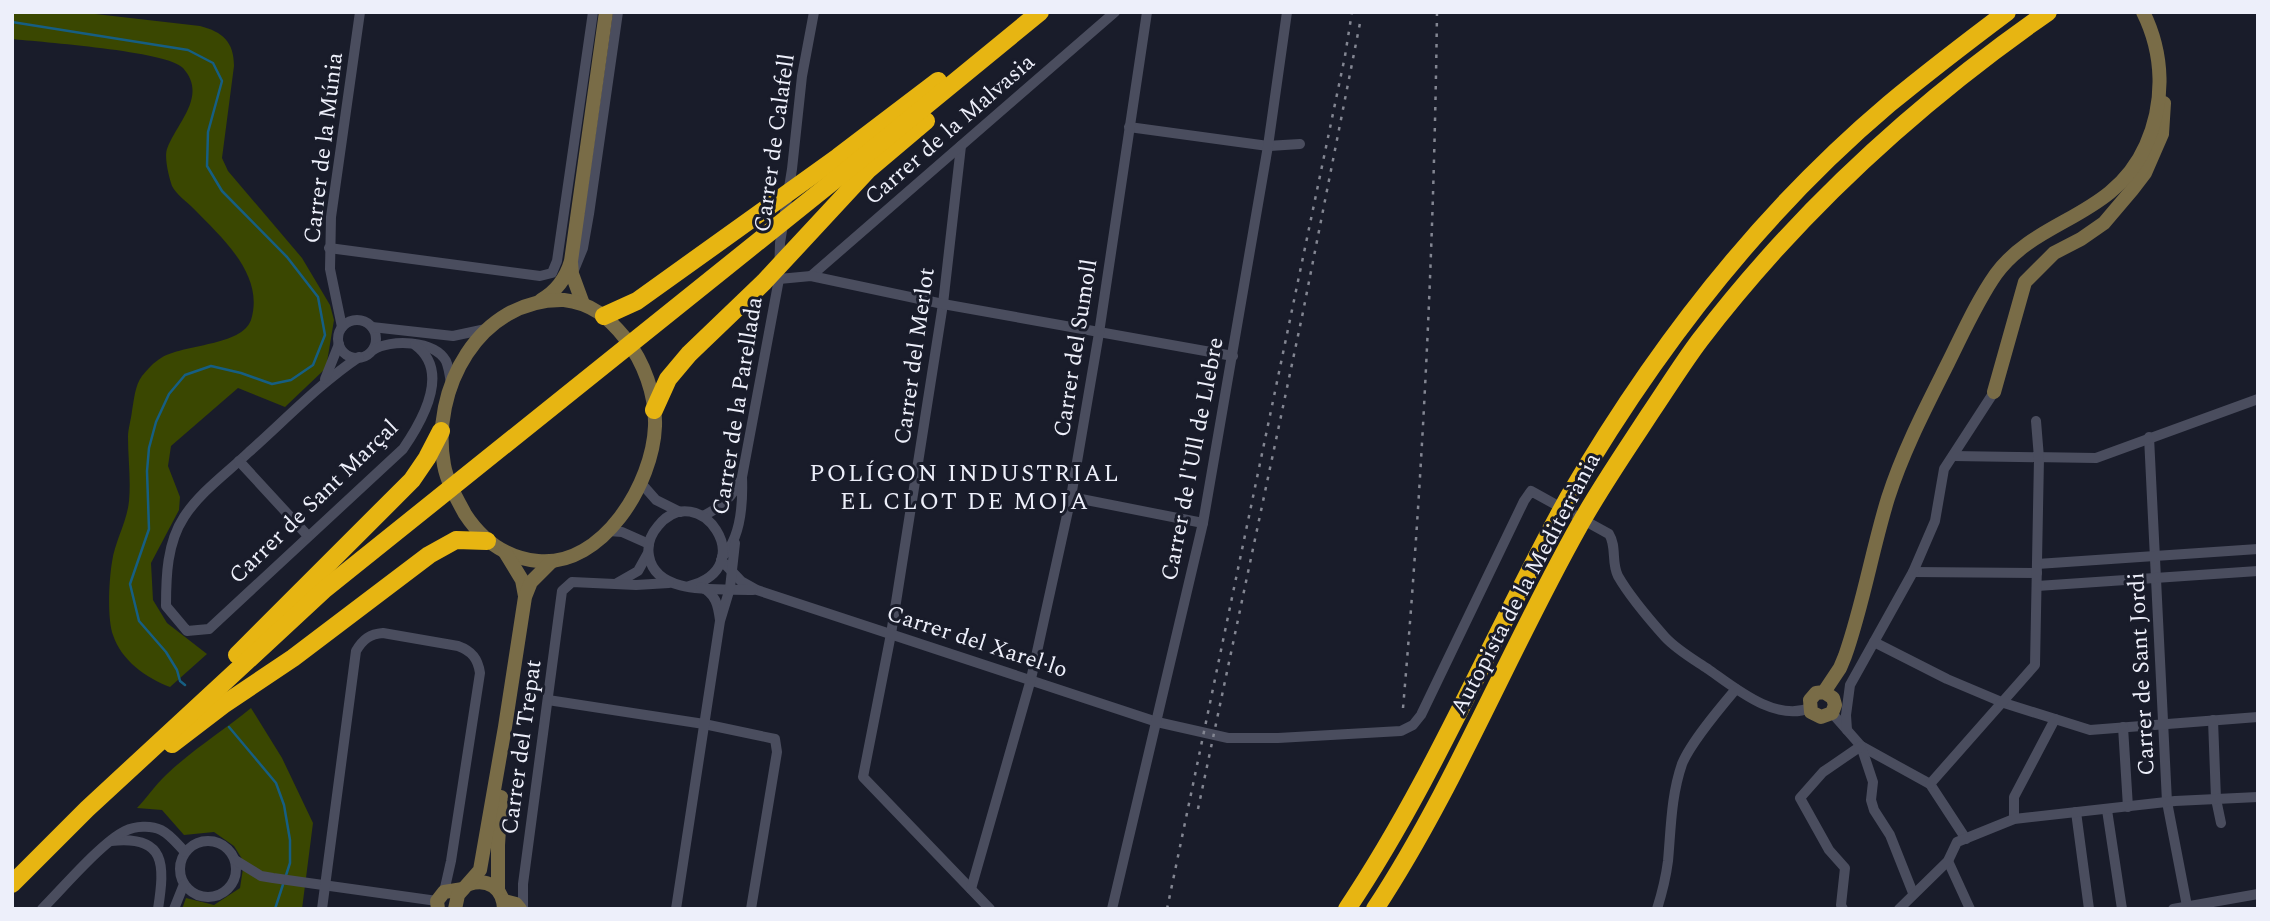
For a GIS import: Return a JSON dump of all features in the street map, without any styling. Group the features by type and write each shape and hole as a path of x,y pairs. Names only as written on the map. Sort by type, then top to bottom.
{"highway":[{"path":"12,884 87,809 325,589 1040,12"},
{"name":"Autopista de la Mediterrània","path":"1347,909 1421,785 1568,498 1666,348 1751,242 1825,164 1888,105 2007,12"},
{"name":"Autopista de la Mediterrània","path":"1375,909 1450,781 1579,526 1616,465 1699,341 1794,229 1886,138 1988,54 2048,12"},
{"path":"654,410 668,379 689,354 771,280 791,254 868,170 960,92 984,57"},
{"path":"604,316 637,301 937,81 984,57"},
{"path":"87,809 97,791 412,480 441,431"},
{"path":"87,809 108,801 152,759 223,705 293,658 429,555 456,540 486,541"}],"street":[{"name":"Carrer de la Múnia","path":"342,327 330,268 329,248 360,12"},
{"path":"540,301 564,300 583,304 604,316 631,346 640,362 649,384 654,410 649,461 631,501 608,531 582,551 552,561 529,560 505,552 486,541 468,518 452,488 444,468 441,431 451,384 467,352 487,329 514,311 551,295 568,236 567,191 593,12"},
{"path":"583,304 572,268 606,12"},
{"path":"329,248 556,278 572,268 583,248 618,12"},
{"name":"Carrer de Calafell","path":"771,280 792,169 802,76 814,12"},
{"name":"Carrer de la Malvasia","path":"811,276 1115,12"},
{"name":"Carrer del Sumoll","path":"971,889 1031,679 1071,497 1099,333 1147,12"},
{"name":"Carrer de l'Ull de Llebre","path":"1112,909 1203,523 1268,146 1287,12"},
{"path":"1847,730 1848,696 1853,679 1913,572 1935,521 1944,469 1994,392 2025,282 2054,253 2104,223 2145,173 2163,128 2164,105 2155,41 2143,12"},
{"path":"1810,708 1812,696 1824,692 1840,668 1898,471 1981,300 1997,273 2024,247 2098,203 2126,177 2145,147 2156,114 2161,85"},
{"path":"1129,127 1268,146 1300,144"},
{"name":"Carrer del Merlot","path":"961,146 943,304 891,634 863,777 971,889"},
{"path":"771,280 811,276 943,304 1233,356"},
{"name":"Carrer de la Parellada","path":"676,909 720,621 730,588 743,491 742,477 771,280"},
{"name":"Carrer de la Múnia","path":"335,289 350,314 358,320"},
{"path":"319,389 328,376 340,344 342,327 348,322 358,320 372,327 376,336 372,350"},
{"path":"372,327 453,336 487,329"},
{"path":"308,536 239,461 359,357 391,342 427,347 440,354 446,361 451,384"},
{"path":"340,344 345,354 359,357"},
{"name":"Carrer de Sant Marçal","path":"239,461 198,500 176,533 166,571 166,606 187,631 209,629 403,449 418,428 427,405 434,370 423,351 415,345"},
{"path":"1953,456 2096,457 2258,399"},
{"path":"1930,783 2004,703 2035,665 2039,458 2036,421"},
{"name":"Carrer de Sant Jordi","path":"2149,437 2167,802 2192,907"},
{"path":"703,516 732,497 742,477"},
{"path":"641,483 656,500 680,512"},
{"name":"Carrer del Xarel·lo","path":"757,590 1157,722 1228,738 1401,731 1413,725 1421,715 1531,491 1609,534 1614,544 1613,559 1619,577 1664,636 1736,689"},
{"path":"1071,497 1203,523"},
{"path":"613,584 638,571 659,523 680,512 692,512 713,523 720,533 723,545 722,559 710,578 695,587"},
{"path":"608,531 622,532 649,548 655,570 669,583"},
{"name":"Carrer de la Parellada","path":"722,559 735,540"},
{"path":"1913,572 2037,568 2258,549"},
{"path":"505,552 522,580 525,597"},
{"path":"722,559 732,572 757,590"},
{"path":"455,909 456,898 480,870 525,597 531,582 552,561"},
{"path":"2037,586 2258,571"},
{"name":"Carrer del Trepat","path":"522,909 523,884 562,590 572,582 613,584"},
{"path":"613,584 636,586 669,583 757,590"},
{"path":"695,587 713,595 720,621"},
{"path":"322,909 356,651 363,640 372,634 467,649 474,655 480,673 451,861 439,900"},
{"path":"1874,642 1936,674 2004,703 2090,730 2258,717"},
{"path":"1657,909 1668,862 1670,824 1683,761 1718,710 1736,689 1745,696 1783,710 1800,712 1810,708"},
{"path":"1824,692 1833,698 1833,709 1861,746 1930,783 1966,839"},
{"path":"1810,708 1817,716 1825,717 1848,696"},
{"path":"548,700 775,738 777,752 751,909"},
{"path":"2014,819 2014,797 2055,719"},
{"path":"2213,720 2216,799 2221,823"},
{"path":"502,900 498,845 505,727"},
{"path":"2123,727 2128,807"},
{"path":"1843,909 1845,868 1829,850 1801,798 1823,772 1861,746"},
{"path":"1861,746 1873,782 1871,800 1890,835 1913,893"},
{"path":"1899,909 1948,860 1957,842 2014,819 2167,802 2258,797"},
{"path":"2107,810 2122,909"},
{"path":"2076,812 2089,909"},
{"path":"42,909 110,841 132,828 150,827 168,835 185,852"},
{"path":"110,841 130,839 144,842 153,848 160,858 162,881 158,909"},
{"path":"235,860 233,882 223,893 209,897 194,894 184,884 179,868 185,852 199,842 217,842 225,846 235,860 261,876"},
{"path":"1948,860 1970,909"},
{"path":"233,882 261,876 439,900 453,888 485,882 502,900 522,909"},
{"path":"174,909 184,884"},
{"path":"971,889 990,909"},
{"path":"2173,909 2258,894"}],"green space":[{"path":"12,12 78,12 200,26 215,31 226,39 232,50 234,66 222,158 228,171 302,258 330,305 334,320 326,368 285,407 238,388 171,446 168,466 180,497 179,510 151,563 153,600 167,623 207,654 170,687 152,679 128,660 113,635 110,619 112,562 129,501 128,434 135,393 142,376 161,358 224,340 245,329 251,320 254,304 252,288 238,258 228,245 172,186 166,153 192,99 190,78 183,68 172,62 130,52 12,39"},
{"path":"251,708 282,758 313,823 302,909 182,909 186,898 214,905 240,888 244,862 234,846 214,832 184,835 162,810 137,808 176,766"}],"waterway":[{"path":"12,22 188,50 213,63 222,81 208,132 207,166 222,191 287,257 318,297 325,335 313,365 291,380 272,384 211,366 185,375 169,394 156,422 149,448 147,471 149,529 130,584 139,621 166,652 180,681 185,685"},
{"path":"229,727 276,783 284,805 290,840 290,863 275,909"}],"railway":[{"path":"1167,909 1352,12"},
{"path":"1403,708 1426,360 1437,12"},
{"path":"1198,809 1303,312 1361,18"}],"district":[{"name":"POLÍGON INDUSTRIAL EL CLOT DE MOJA","path":"965,488"}]}
